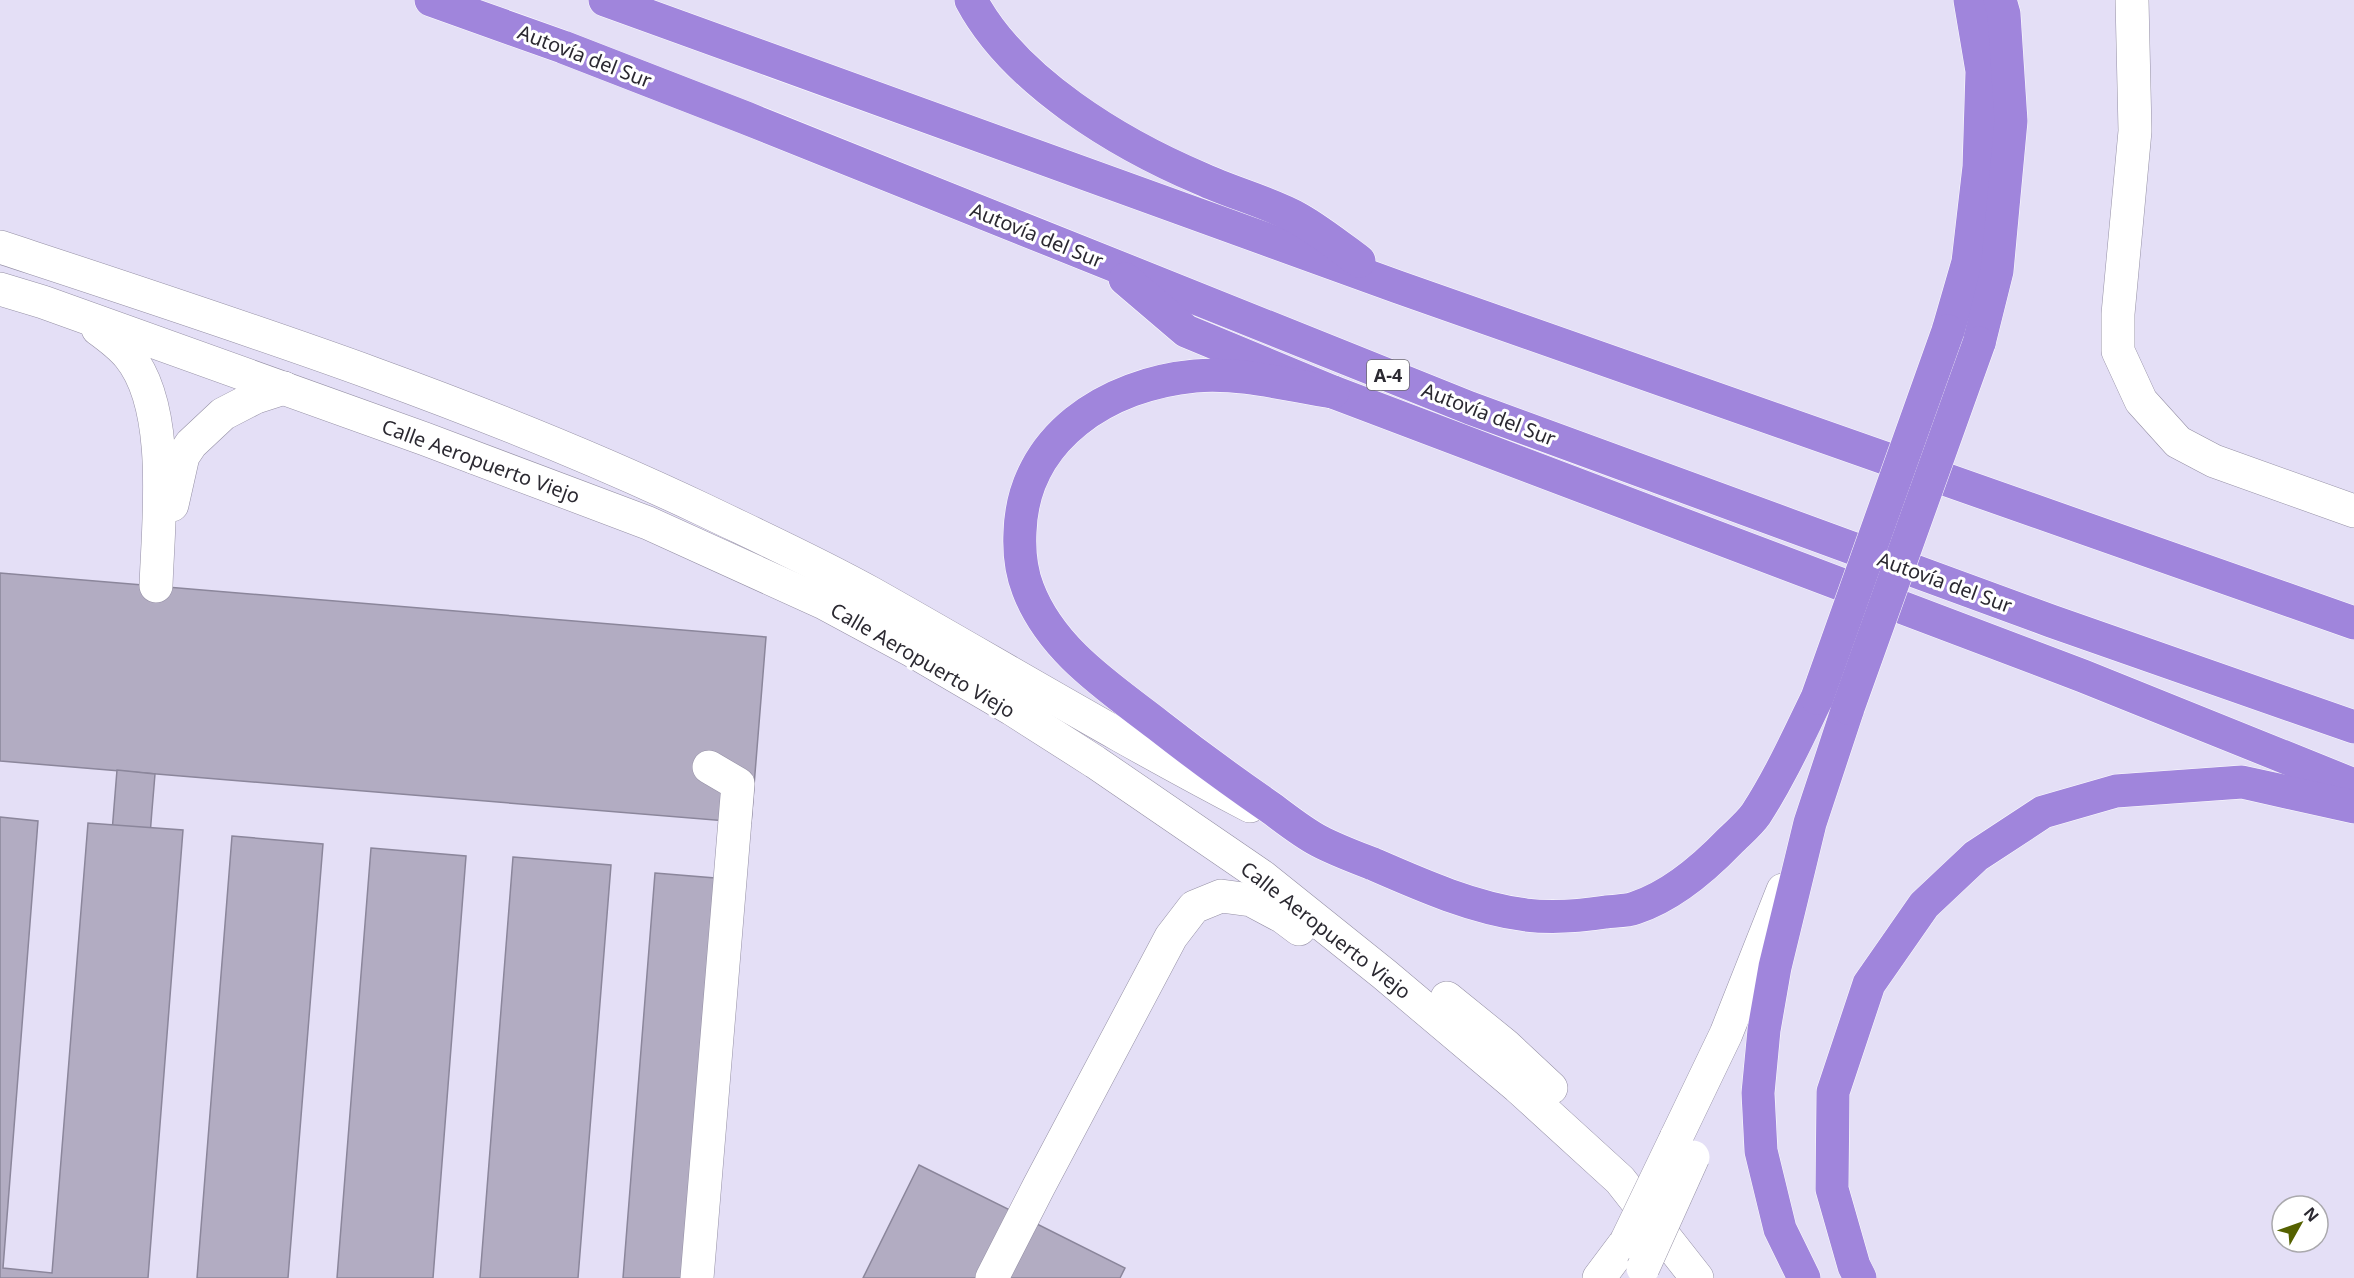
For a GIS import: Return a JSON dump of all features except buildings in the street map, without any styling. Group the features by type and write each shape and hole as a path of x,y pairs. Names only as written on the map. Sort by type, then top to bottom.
{"highway":[{"name":"Autovía del Sur","path":"431,0 563,47 671,89 1481,412 2040,617 2354,728"},
{"path":"605,0 1398,287 2354,623"},
{"path":"971,0 981,20 1030,74 1102,129 1200,179 1298,218 1398,287"},
{"path":"1333,392 1242,377 1199,376 1153,384 1113,399 1079,418 1058,435 1035,470 1026,491 1022,507 1019,548 1023,574 1038,610 1051,633 1118,695 1207,763 1318,841 1411,881 1473,902 1526,915 1580,916 1635,908 1676,888 1705,867 1753,818 1787,761 1817,698 1948,331 1968,262 1978,167 1982,71 1970,0"},
{"path":"1804,1278 1780,1229 1761,1151 1758,1093 1764,1030 1771,988 1810,823 1848,708 1979,343 1997,271 2011,121 2004,14 2000,0"},
{"path":"1103,261 1186,331 1333,392 2072,672 2354,785"},
{"path":"1860,1278 1854,1266 1832,1189 1833,1092 1869,984 1924,905 1976,856 2043,812 2116,791 2242,782 2354,807"}],"street":[{"path":"2132,0 2135,131 2118,314 2118,351 2141,402 2178,442 2214,460 2354,511"},
{"name":"Calle Aeropuerto Viejo","path":"0,247 205,314 419,391 570,452 753,533 827,570 1173,766 1318,841"},
{"name":"Calle Aeropuerto Viejo","path":"0,289 284,388 516,472 648,523 824,603 913,651 1012,709 1095,762 1263,877 1384,974 1518,1087 1620,1180 1697,1278"},
{"path":"79,315 116,343 129,356 149,398 159,447 156,586 183,456 191,444 223,414 256,397 284,388"},
{"path":"926,626 1275,861 1505,1045 1635,1166 1719,1278"},
{"path":"697,1278 738,784 709,767"},
{"path":"1599,1278 1635,1262 1684,1148 1726,1034 1810,823"},
{"path":"992,1278 1171,937 1194,907 1221,896 1251,900 1282,917 1518,1087"}]}
